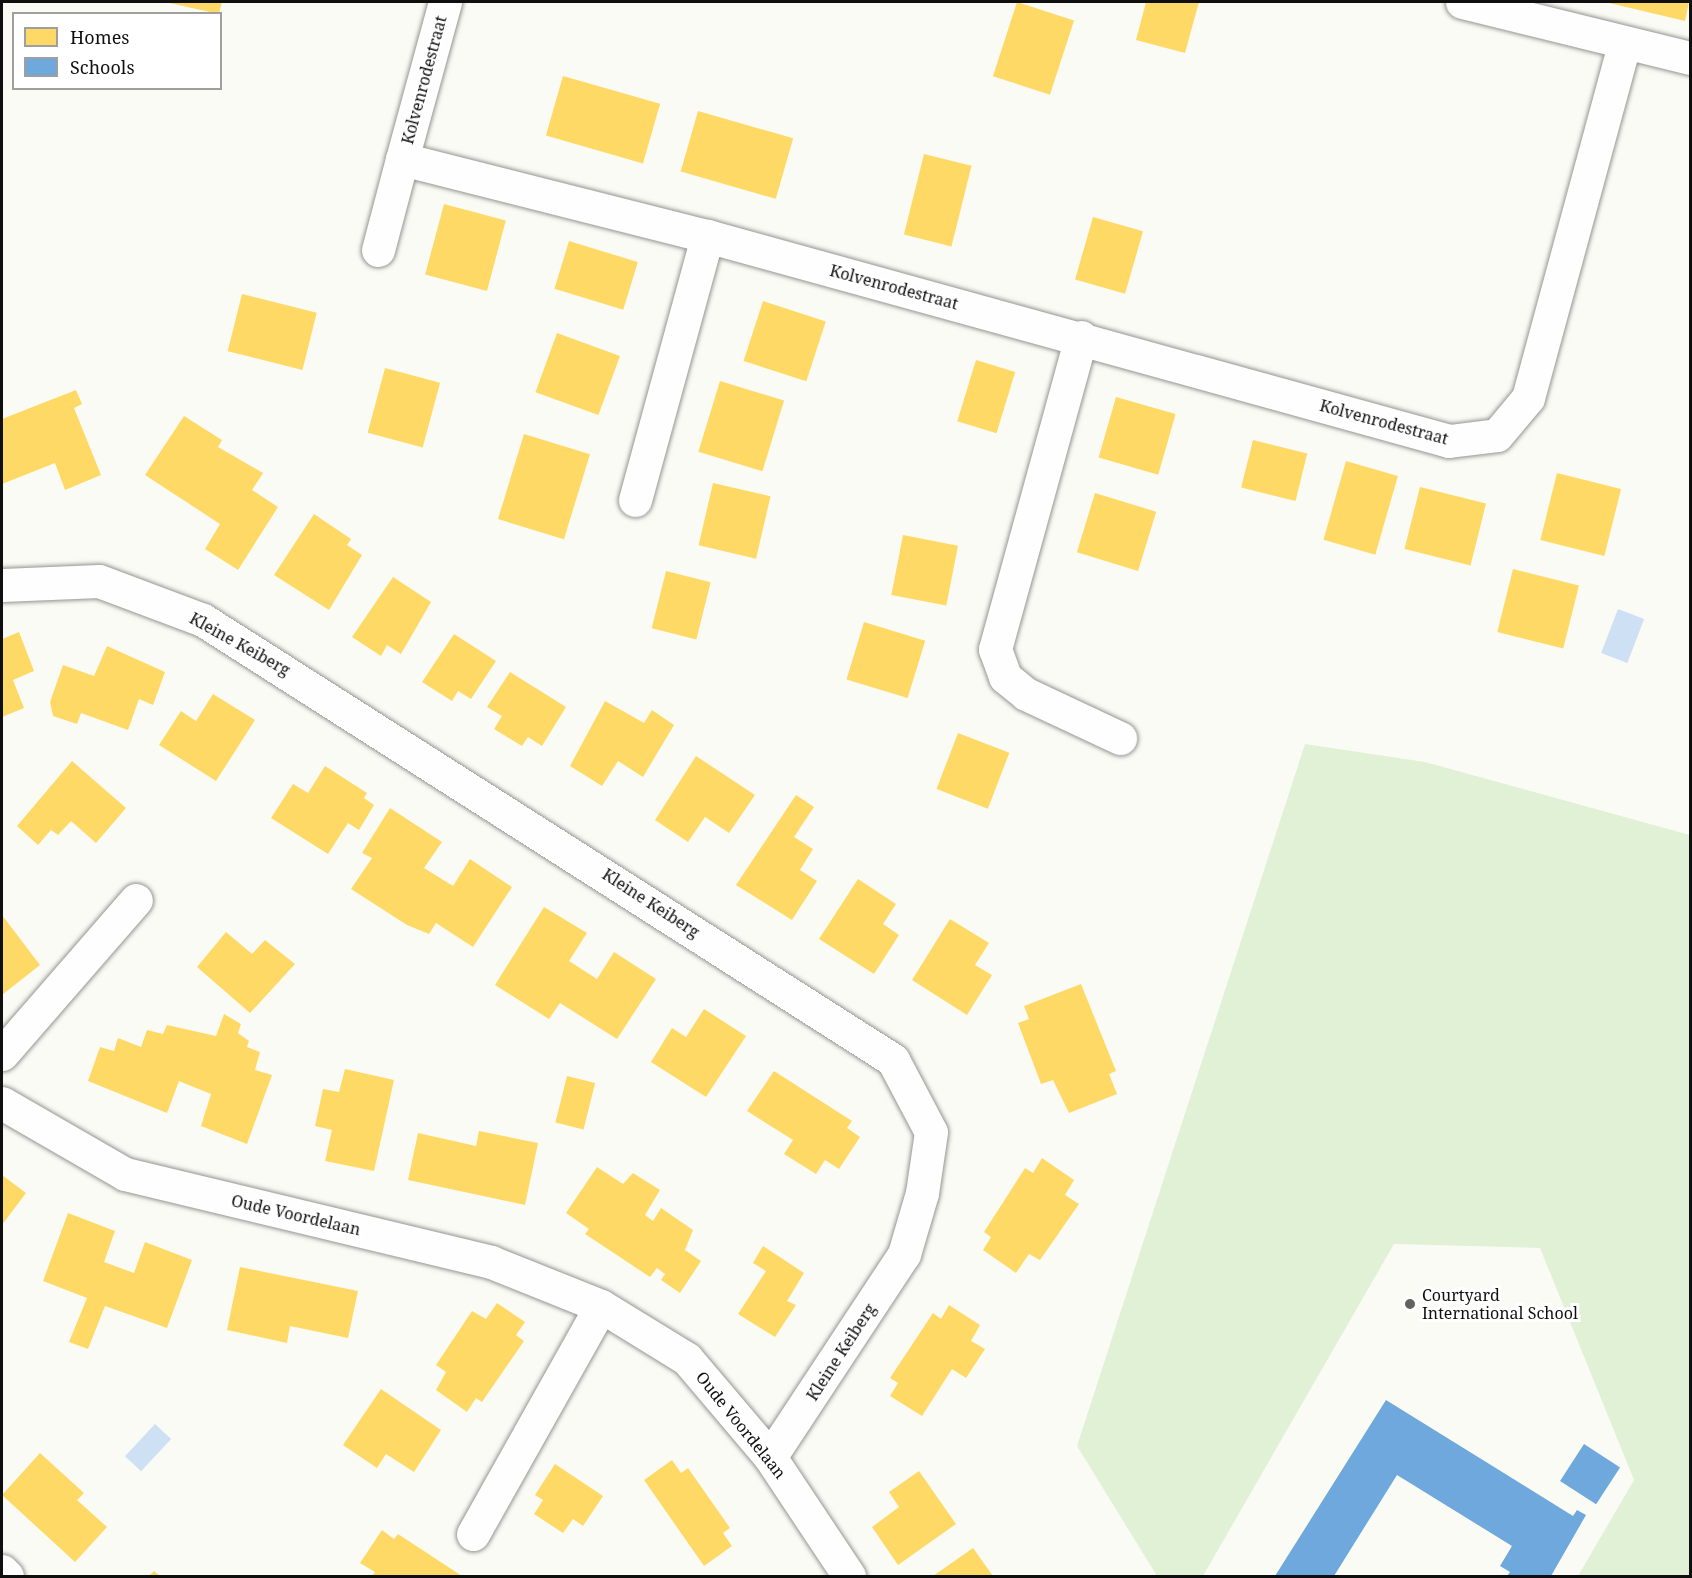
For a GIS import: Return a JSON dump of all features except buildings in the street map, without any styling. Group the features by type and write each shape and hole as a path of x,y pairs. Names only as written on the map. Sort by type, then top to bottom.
{"street":[{"name":"Kolvenrodestraat","path":"378,250 445,2"},
{"path":"1462,2 1624,44 1690,58"},
{"name":"Kolvenrodestraat","path":"402,159 706,236 1449,441 1497,435 1528,398 1624,44"},
{"path":"635,500 706,236"},
{"path":"1081,338 995,649 1005,676 1026,694 1120,738"},
{"name":"Kleine Keiberg","path":"2,585 99,581 203,620 893,1060 931,1131 904,1254 770,1457"},
{"path":"2,1054 136,900"},
{"name":"Oude Voordelaan","path":"2,1103 125,1174 491,1262 601,1306 687,1359 770,1457 849,1576"},
{"path":"473,1534 601,1306"},
{"path":"2,1571 8,1576"}],"green space":[{"path":"1305,744 1425,762 1690,835 1690,1576 1578,1576 1634,1480 1540,1248 1394,1244 1203,1576 1157,1576 1077,1446"}],"water":[{"path":"1618,609 1644,619 1627,663 1601,653"},
{"path":"155,1424 171,1439 141,1471 125,1456"}],"place":[{"name":"Courtyard International School","path":"1410,1304"}]}
